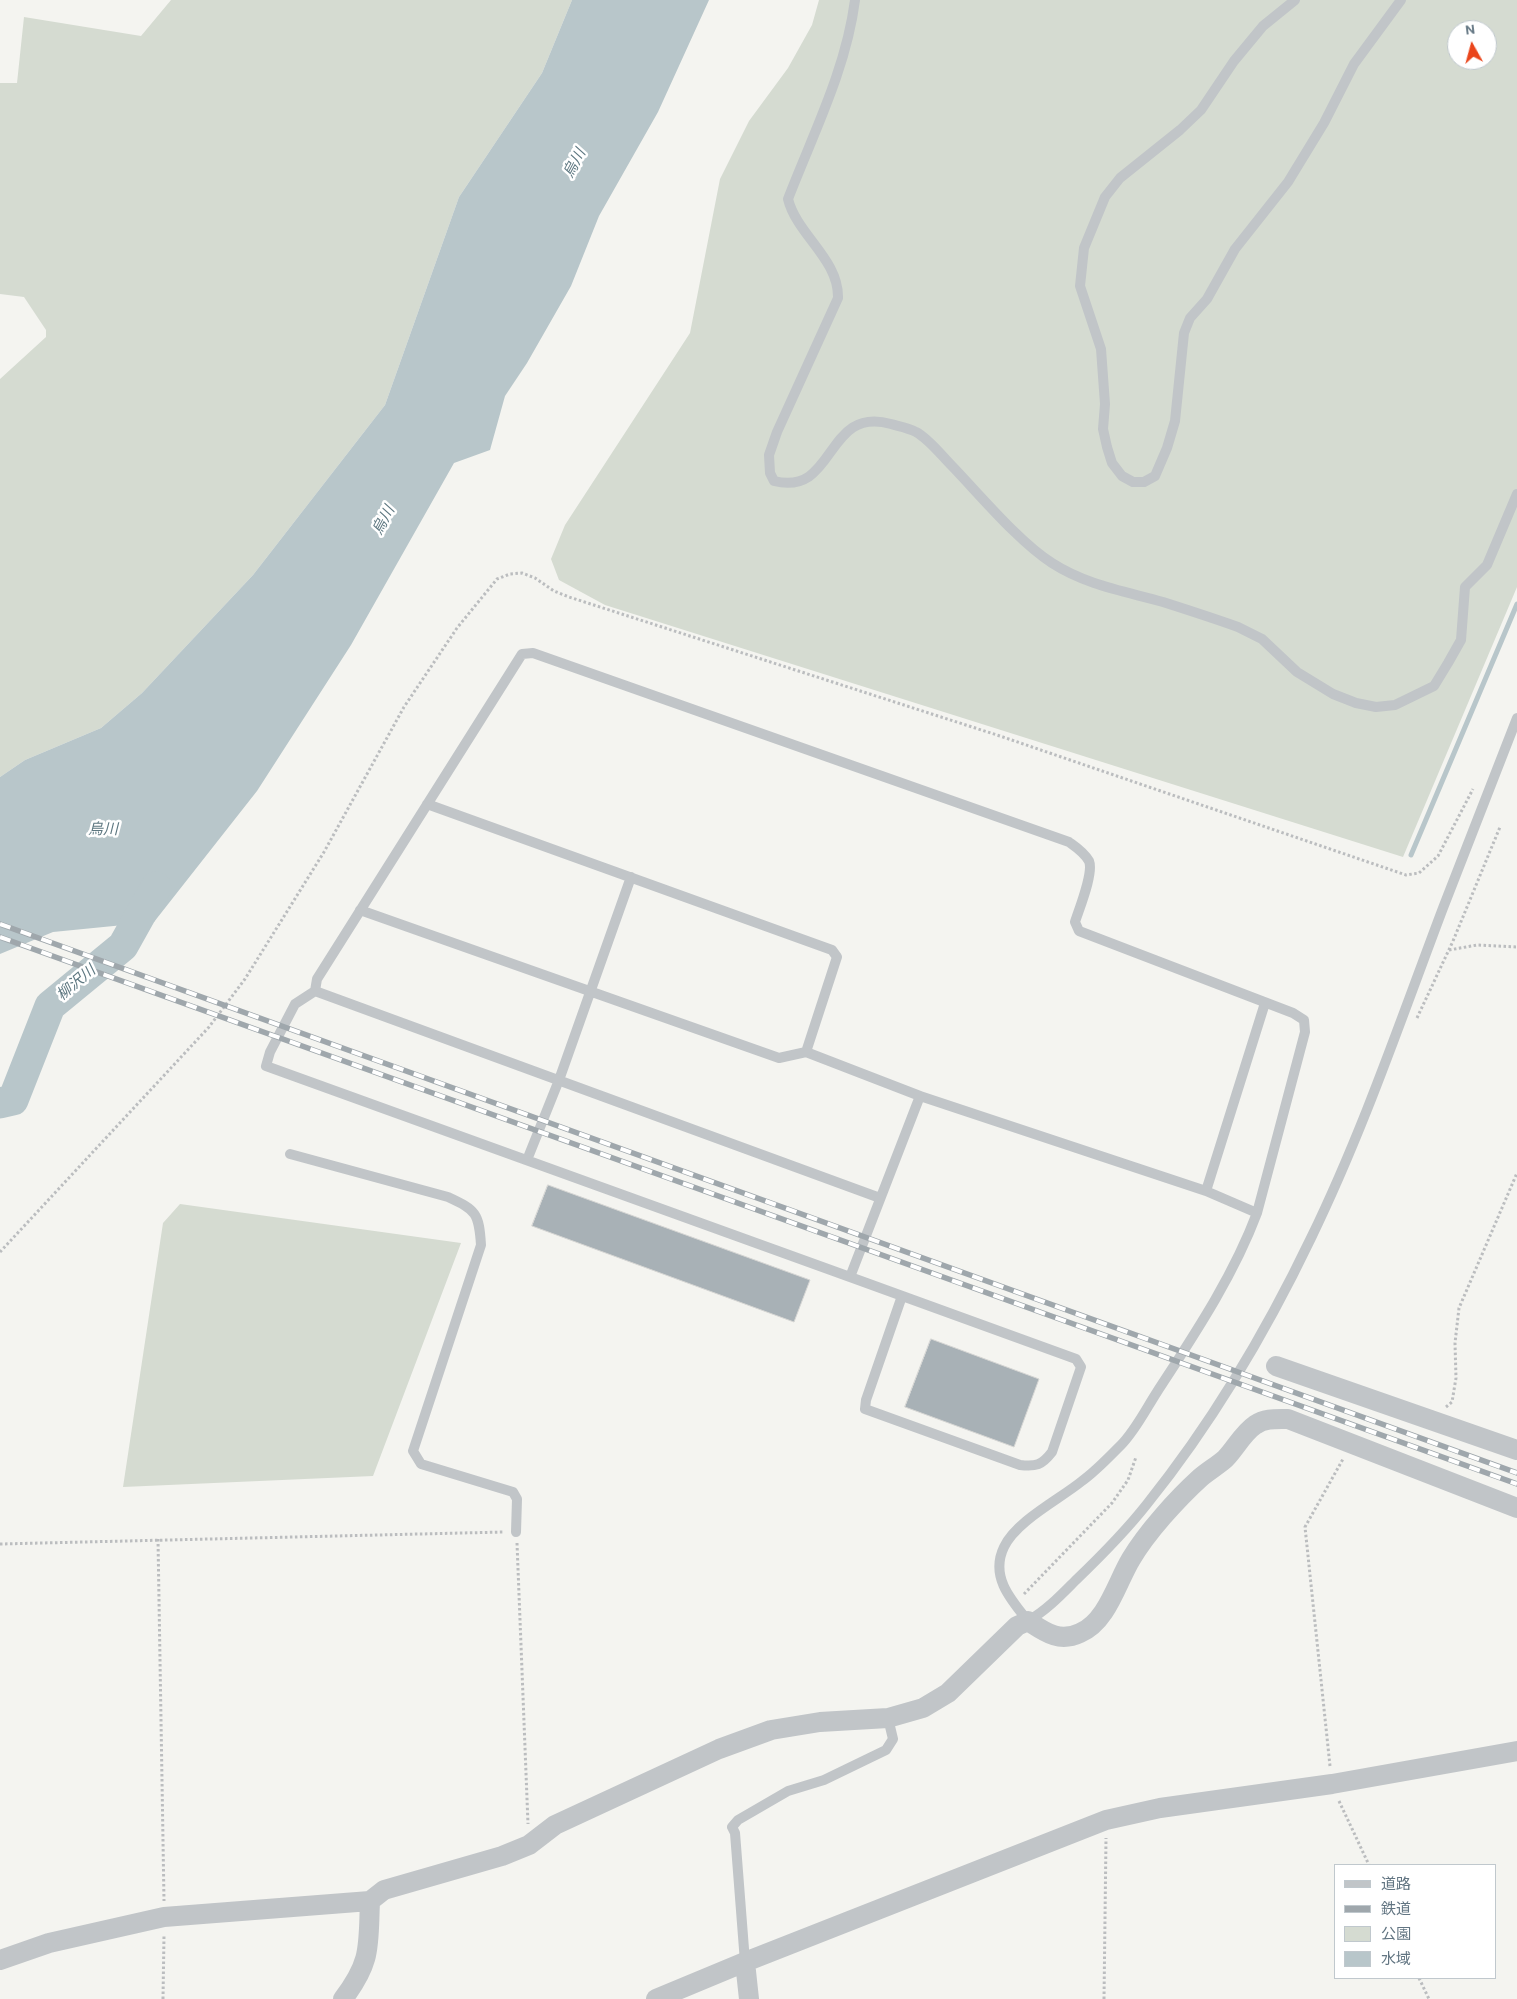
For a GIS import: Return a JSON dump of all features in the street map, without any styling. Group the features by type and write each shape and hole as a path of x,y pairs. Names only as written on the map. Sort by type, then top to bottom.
{"street":[{"path":"1276,1366 1517,1450"},
{"path":"0,1960 49,1943 164,1918 370,1901 384,1890 502,1856 529,1845 555,1825 719,1749 771,1730 820,1722 888,1718 922,1708 948,1692 1016,1626 1028,1620 1051,1635 1061,1638 1082,1633 1093,1624 1104,1610 1131,1558 1165,1515 1200,1478 1224,1460 1253,1426 1262,1421 1274,1418 1288,1419 1351,1446 1517,1508"},
{"path":"656,1999 1106,1820 1160,1808 1332,1784 1517,1751"},
{"path":"343,1999 359,1978 368,1953 370,1901"},
{"path":"745,1962 749,1999"}],"lane":[{"path":"855,0 852,28 840,68 788,199 791,213 834,273 838,286 838,298 777,432 769,455 770,473 774,481 788,485 801,483 814,475 840,437 860,424 875,420 916,432 1030,546 1052,563 1083,580 1238,627 1262,639 1312,682 1356,703 1376,707 1395,705 1434,686 1461,640 1465,587 1487,565 1517,494"},
{"path":"1295,0 1263,26 1234,60 1201,110 1180,130 1120,178 1105,197 1084,248 1080,286 1102,349 1105,404 1103,429 1112,463 1122,476 1133,482 1144,482 1155,476 1167,448 1175,421 1184,333 1190,318 1207,299 1235,248 1293,175 1324,123 1354,64 1401,0"},
{"path":"902,1296 866,1400 865,1410 1020,1465 1033,1467 1043,1464 1052,1452 1081,1367 1076,1359 527,1160 266,1066 270,1052 295,1004 315,991 317,979 522,654 533,653 1069,842 1082,852 1089,862 1090,871 1075,922 1079,932 1265,1002 1304,1020 1305,1032 1257,1213 1248,1238 1206,1315 1123,1443 1082,1481 1042,1509 1007,1542 1000,1559 999,1574 1004,1588 1014,1604 1028,1620 1044,1612 1130,1526 1216,1410 1273,1311 1311,1240 1338,1180 1389,1053 1517,718"},
{"path":"427,804 832,950 837,957 806,1052"},
{"path":"527,1160 559,1080 631,877"},
{"path":"360,910 778,1058 806,1052 920,1096 1206,1191 1257,1213"},
{"path":"315,991 880,1198"},
{"path":"1206,1191 1265,1002"},
{"path":"850,1277 920,1096"},
{"path":"290,1154 448,1197 470,1208 479,1226 480,1245 413,1451 421,1464 513,1492 518,1499 516,1532"},
{"path":"745,1962 735,1833 732,1827 738,1820 788,1791 824,1780 886,1750 893,1739 888,1718"}],"path":[{"path":"0,1252 209,1027 227,1004 245,980 324,852 404,707 457,628 497,579 510,574 522,573 535,578 554,592 1000,736 1406,875 1419,873 1438,856 1477,781"},
{"path":"1414,1025 1449,950 1500,827"},
{"path":"1449,950 1477,945 1517,947"},
{"path":"1434,1420 1452,1402 1456,1378 1455,1343 1459,1308 1517,1172"},
{"path":"1351,1446 1304,1527 1332,1784 1369,1864"},
{"path":"1014,1604 1112,1503 1128,1480 1136,1457"},
{"path":"0,1544 516,1532 529,1845"},
{"path":"158,1539 164,1999"},
{"path":"1104,1999 1106,1820"},
{"path":"1419,1979 1429,1999"}],"green space":[{"path":"171,0 572,0 542,73 459,197 385,405 253,575 142,693 101,728 25,760 0,777 0,379 46,337 46,330 24,297 0,294 0,83 17,83 24,17 141,36"},
{"path":"819,0 1517,0 1517,587 1403,857 605,605 559,580 551,559 565,525 690,333 720,179 749,121 788,68 812,25"},
{"path":"180,1204 461,1243 373,1476 123,1487 163,1223"}],"water":[{"name":"烏川","path":"572,0 709,0 658,112 599,216 571,286 527,363 505,396 490,450 454,463 351,645 257,791 154,922 53,932 0,954 0,777 25,760 101,728 142,693 253,575 385,405 459,197 542,73"}],"building":[{"path":"548,1185 810,1280 794,1322 532,1226"},
{"path":"931,1339 1039,1379 1014,1447 905,1407"}],"waterway":[{"path":"1411,855 1517,604"},
{"name":"柳沢川","path":"0,1103 13,1100 50,1006 123,946 156,887"}],"railway":[{"path":"0,924 1517,1473"},
{"path":"0,937 1517,1484"}]}
